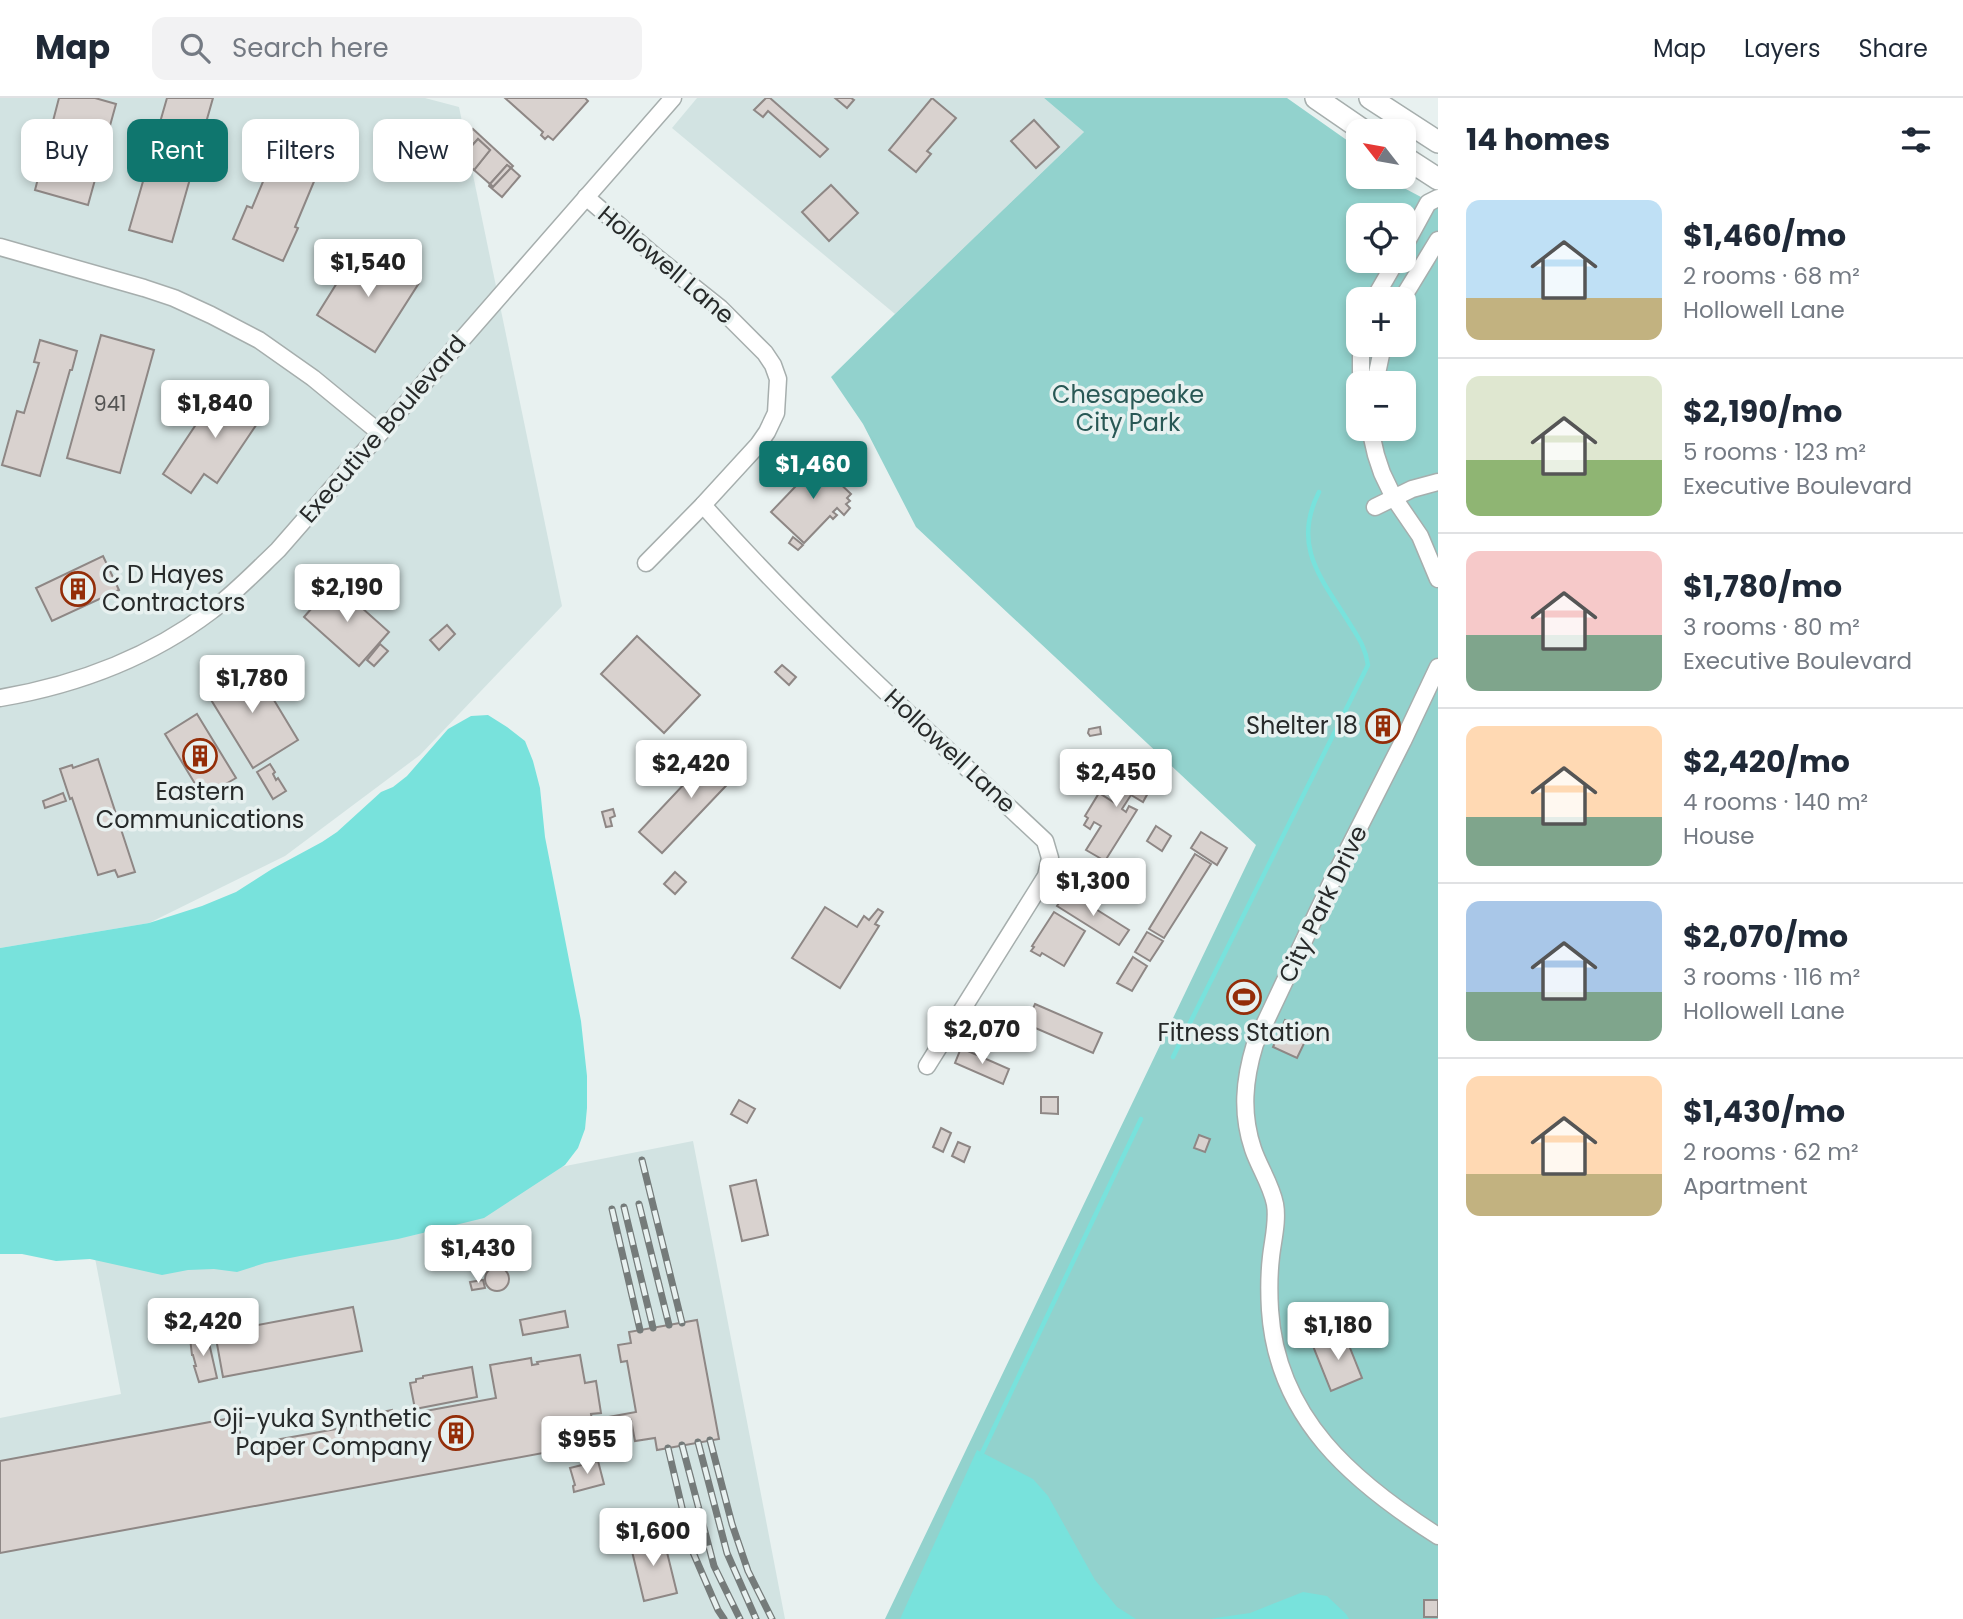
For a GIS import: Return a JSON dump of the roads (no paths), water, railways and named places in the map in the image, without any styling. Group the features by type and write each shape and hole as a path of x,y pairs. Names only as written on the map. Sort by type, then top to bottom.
{"main road":[{"path":"1316,98 1347,119"},
{"path":"1370,98 1438,142"},
{"path":"1416,165 1438,179"}],"street":[{"name":"Executive Boulevard","path":"0,698 64,684 94,674 155,647 188,627 226,598 278,550 673,98"},
{"name":"Hollowell Lane","path":"586,197 720,308 765,353 778,379 776,413 767,432 703,505 646,563"},
{"path":"1416,225 1428,203 1438,198"},
{"path":"1409,287 1438,240"},
{"path":"0,247 144,288 211,314 259,340 313,378 380,433"},
{"path":"1373,441 1394,498 1420,536 1438,579"},
{"path":"1375,507 1412,489 1438,482"},
{"name":"Hollowell Lane","path":"703,505 741,549 1045,841 1050,858 1046,876 927,1066"},
{"name":"City Park Drive","path":"1438,667 1255,1044 1244,1092 1247,1129 1275,1204 1270,1311 1275,1349 1283,1373 1307,1420 1334,1456 1355,1477 1401,1513 1438,1536"}],"waterway":[{"path":"1173,1057 1368,665 1361,642 1319,575 1313,560 1308,528 1319,492"},
{"path":"982,1453 1141,1119"}],"railway":[{"path":"642,1160 682,1323"},
{"path":"639,1204 669,1325"},
{"path":"624,1207 653,1328"},
{"path":"612,1209 640,1330"},
{"path":"710,1440 732,1524 748,1571 772,1619"},
{"path":"698,1442 727,1553 756,1619"},
{"path":"682,1445 714,1566 740,1619"},
{"path":"668,1448 692,1550 724,1619"}],"place":[{"name":"C D Hayes Contractors","path":"78,589"},
{"name":"Shelter 18","path":"1383,726"},
{"name":"Eastern Communications","path":"200,756"},
{"name":"Fitness Station","path":"1244,997"},
{"name":"Oji-yuka Synthetic Paper Company","path":"456,1433"}],"park label":[{"name":"Chesapeake City Park","path":"1128,409"}]}
